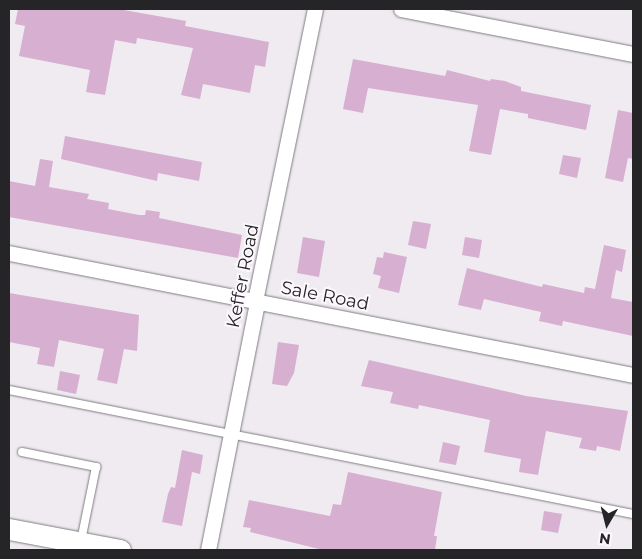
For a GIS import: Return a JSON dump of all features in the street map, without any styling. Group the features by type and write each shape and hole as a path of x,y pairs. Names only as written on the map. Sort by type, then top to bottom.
{"main road":[{"path":"9,529 120,550"}],"street":[{"name":"Keffer Road","path":"208,550 315,9"},
{"path":"401,9 633,54"},
{"name":"Sale Road","path":"9,253 633,376"}],"lane":[{"path":"9,390 633,514"},
{"path":"22,452 96,468 81,543"}],"building":[{"path":"18,9 118,9 186,21 185,26 269,42 265,67 255,65 250,93 203,84 200,99 181,95 193,48 137,38 136,44 115,40 105,95 86,92 90,70 19,56 25,26 15,24"},
{"path":"353,59 445,76 447,70 490,81 491,79 505,81 521,87 521,91 591,105 586,130 528,118 528,114 500,109 491,155 469,151 478,105 368,88 363,113 343,109"},
{"path":"618,110 633,113 633,159 628,158 623,182 605,178"},
{"path":"65,136 202,162 199,181 158,173 157,181 61,159"},
{"path":"563,155 581,158 577,178 559,174"},
{"path":"40,159 53,161 49,187 89,194 87,199 109,203 108,209 139,215 145,215 146,210 160,212 159,218 242,235 238,258 9,217 9,181 35,186"},
{"path":"413,221 431,224 426,249 408,245"},
{"path":"303,237 325,241 319,277 297,273"},
{"path":"465,237 482,240 479,258 462,255"},
{"path":"604,245 626,250 622,272 616,270 611,298 633,302 633,336 563,321 562,326 539,321 541,312 484,299 481,310 458,305 467,268 542,287 543,284 584,293 585,287 595,289"},
{"path":"384,252 407,257 399,293 378,288 381,276 373,274 377,257 383,258"},
{"path":"9,293 139,315 137,351 124,349 117,384 97,380 104,349 59,340 54,367 37,364 40,348 9,342"},
{"path":"278,342 299,345 294,373 287,386 272,384"},
{"path":"369,360 526,396 628,411 620,451 597,446 596,451 579,448 582,438 546,431 538,475 519,472 521,459 484,452 490,420 419,405 418,409 390,403 393,392 361,386"},
{"path":"60,371 80,375 76,394 57,390"},
{"path":"443,442 460,446 456,465 439,462"},
{"path":"182,450 203,455 200,474 192,472 182,526 162,522 168,494 171,487 175,488"},
{"path":"348,472 442,492 434,536 437,536 435,550 323,550 250,532 251,528 243,527 249,500 330,516 333,504 341,505"},
{"path":"544,511 562,514 558,533 541,530"}]}
